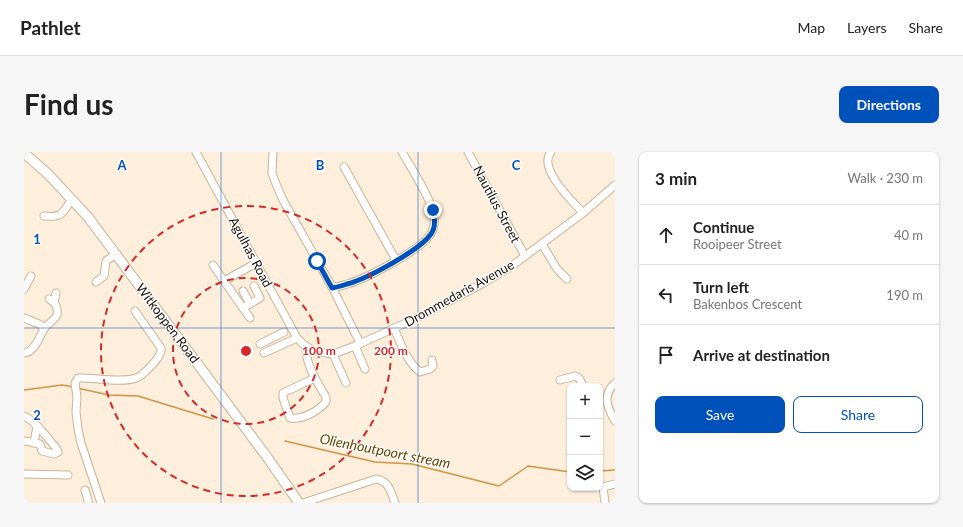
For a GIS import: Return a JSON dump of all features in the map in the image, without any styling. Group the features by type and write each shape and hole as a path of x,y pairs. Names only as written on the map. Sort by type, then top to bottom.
{"main road":[{"name":"Witkoppen Road","path":"24,153 48,174 84,212 267,457 299,503"}],"street":[{"name":"Agulhas Road","path":"196,152 297,338 307,347"},
{"path":"273,152 272,173 276,184 332,288 357,344 365,369"},
{"path":"332,288 348,284 362,278 396,260 424,241 431,234 434,224 434,216 431,206 402,152"},
{"name":"Nautilus Street","path":"468,152 525,256"},
{"path":"551,152 547,161 550,170 563,191 583,213"},
{"path":"344,167 396,260"},
{"name":"Drommedaris Avenue","path":"333,354 431,311 491,279 542,244 583,213 615,185"},
{"path":"44,216 54,217 60,215 72,199"},
{"path":"542,244 557,268 567,279"},
{"path":"96,282 104,276 106,261 116,254"},
{"path":"224,281 243,270 244,266 256,261"},
{"path":"213,265 224,281 247,306"},
{"path":"24,289 31,276"},
{"path":"247,306 260,297 254,286"},
{"path":"243,291 250,318"},
{"path":"24,352 29,352 38,341 44,328 51,323 57,315 57,306 51,301 56,293"},
{"path":"101,503 81,443 76,412 76,380 79,378 111,380 135,379 148,369 158,358 161,348 135,311"},
{"path":"24,318 39,324 44,328"},
{"path":"394,328 403,348 417,370 420,372 430,369 433,366 432,360"},
{"path":"260,344 284,332"},
{"path":"271,338 276,348"},
{"path":"264,353 297,338"},
{"path":"315,378 283,393 282,398 290,418 297,418 317,411 326,402 326,397 315,378 306,355 307,347 320,352 333,354 346,383"},
{"path":"560,380 575,376 579,378 582,383"},
{"path":"615,383 603,403 615,421"},
{"path":"24,416 37,426 58,452 54,454 42,451 40,445 24,441"},
{"path":"34,443 37,426"},
{"path":"24,474 68,475"},
{"path":"303,503 376,479 384,481 389,487 395,503"},
{"path":"605,503 603,487 615,484"},
{"path":"85,490 88,503"}],"waterway":[{"name":"Olienhoutpoort stream","path":"24,390 62,385 74,387"},
{"name":"Olienhoutpoort stream","path":"77,388 109,395 138,396 213,419"},
{"name":"Olienhoutpoort stream","path":"285,441 375,462 412,464 499,486 528,466 567,472"},
{"name":"Olienhoutpoort stream","path":"603,471 615,470"}],"route":[{"path":"317,261 332,288 348,284 362,278 408,253 427,239 433,230 433,210"}]}
